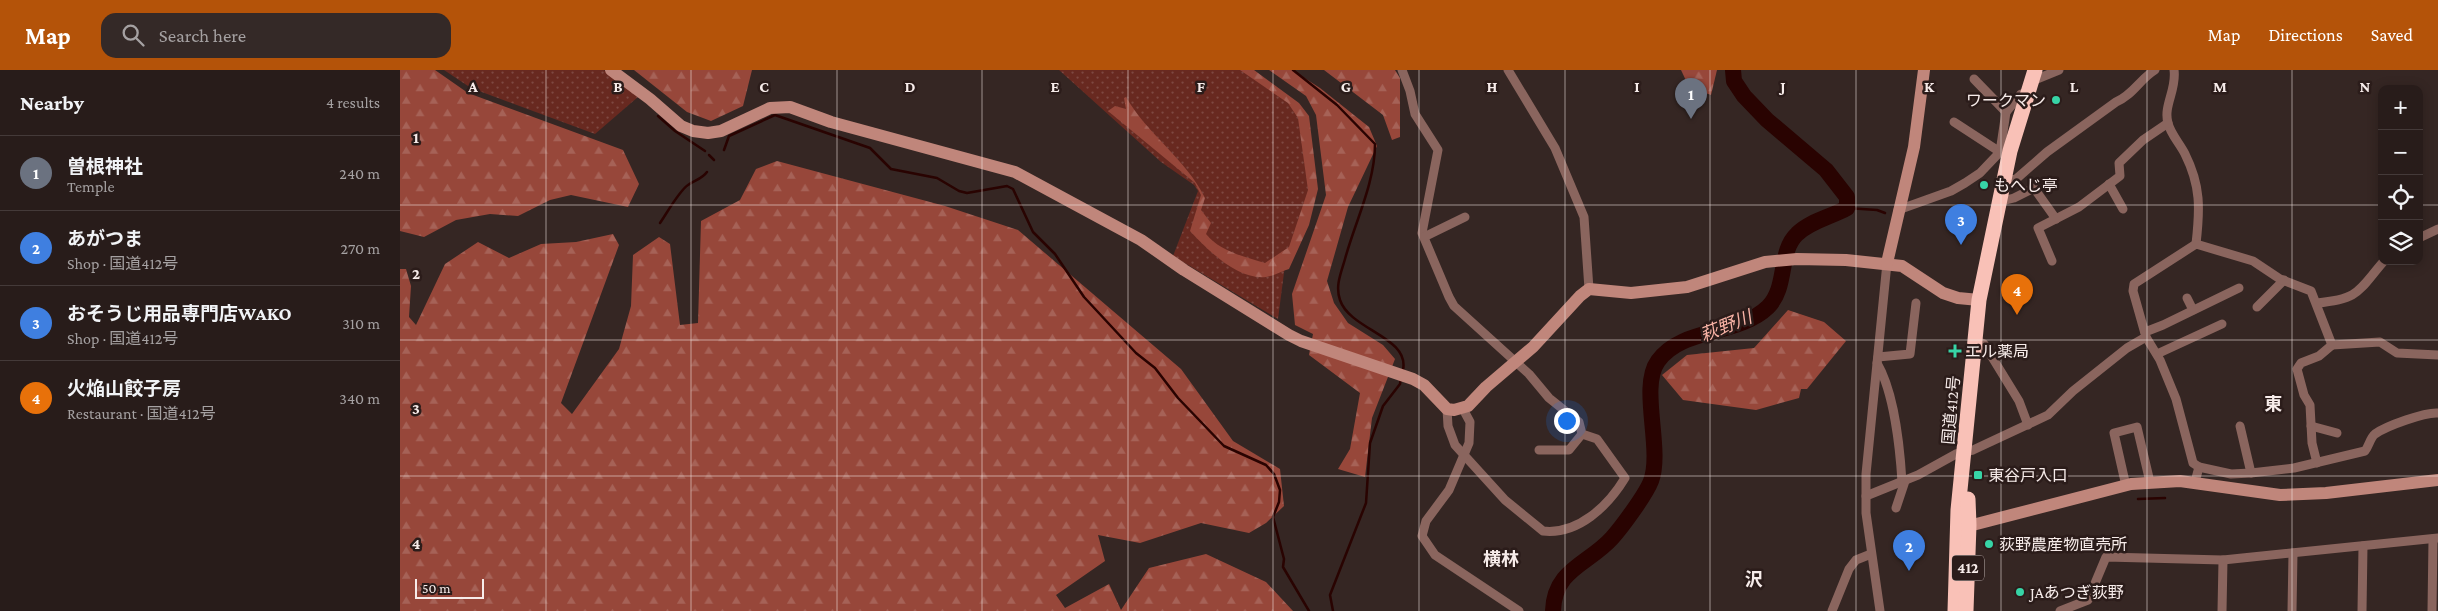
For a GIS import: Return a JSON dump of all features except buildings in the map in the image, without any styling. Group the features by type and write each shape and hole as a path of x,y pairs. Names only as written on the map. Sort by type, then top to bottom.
{"highway":[{"name":"国道412号","path":"1966,611 1964,455 1974,340 1979,300 2003,178 2005,151 2032,82"},
{"name":"国道412号","path":"1955,611 1964,527"}],"street":[{"path":"611,70 650,99 681,126 693,131 708,133 721,131 770,108 790,107 831,122 1015,172 1142,240 1184,270 1300,341 1424,384 1447,409 1448,426 1455,445 1464,456 1505,500 1538,528 1547,532 1579,525 1612,498 1625,478 1597,439 1582,434"},
{"path":"1402,70 1410,91 1415,114 1438,150 1422,233 1448,298 1454,306 1516,363 1549,398 1579,422 1582,434"},
{"path":"1508,70 1554,148 1584,217 1589,290"},
{"path":"1880,611 1871,554 1866,474 1887,263 1914,147 1924,70"},
{"path":"1898,210 1951,191 1980,172 2005,151 2006,112 2032,82 2059,70"},
{"path":"2003,178 2015,180 2047,152 2116,102 2124,99 2142,78 2155,70"},
{"path":"2174,70 2176,84 2168,110 2168,123 2197,182 2199,220 2196,244"},
{"path":"1974,79 2006,112"},
{"path":"1954,122 2005,151"},
{"path":"2052,261 2035,229 2080,207 2120,176 2119,163 2144,140 2168,123"},
{"path":"2109,184 2123,209"},
{"path":"1998,202 2014,198 2034,188 2056,219"},
{"path":"1424,237 1465,218"},
{"path":"2423,236 2438,229"},
{"path":"2332,345 2317,303 2310,291 2284,280 2253,261 2196,244 2134,284 2133,291 2146,334 2176,399 2192,463 2200,467 2232,474 2294,468 2365,451 2372,436 2377,432 2406,420 2438,413"},
{"path":"1447,409 1463,409 1472,403 1486,387 1516,363 1580,296 1589,290 1631,293 1687,287 1765,262 1797,259 1887,263 1910,270 1925,287 1942,293 1979,300"},
{"path":"2317,303 2335,301 2355,295 2381,265"},
{"path":"2257,307 2284,280"},
{"path":"1866,496 1964,455 2048,415 2073,391 2146,334 2239,288"},
{"path":"2187,298 2193,310"},
{"path":"1878,360 1910,354 1916,303"},
{"path":"2156,354 2222,324"},
{"path":"1974,340 1984,344 2019,402 2028,426"},
{"path":"2316,463 2310,405 2304,395 2297,369 2301,363 2319,356 2332,345 2380,342 2397,353 2438,356"},
{"path":"1878,360 1890,396 1899,446 1903,481 1896,508"},
{"path":"1463,409 1470,422 1470,437 1464,456 1449,490 1426,522 1422,536 1435,555 1519,611"},
{"path":"2240,426 2248,444 2251,472"},
{"path":"2311,426 2337,432"},
{"path":"2126,486 2114,433 2136,427 2150,482"},
{"path":"1539,450 1569,450 1582,434"},
{"path":"2195,482 2200,467"},
{"path":"1964,527 2126,486 2150,482 2195,482 2280,495 2326,493 2438,480"},
{"path":"2060,611 2088,600 2106,557 2223,560 2436,539 2432,611"},
{"path":"2362,611 2363,546"},
{"path":"2292,611 2293,553"},
{"path":"1832,611 1840,583 1849,569 1856,560 1871,554"},
{"path":"2222,611 2223,560"}],"shaded area":[{"path":"444,70 604,70 638,97 595,134 471,88"},
{"path":"1059,70 1249,70 1291,100 1304,116 1314,187 1285,265 1278,319 1173,256 1198,191 1194,185 1161,162"}],"green space":[{"path":"400,70 435,70 468,93 623,150 639,184 628,207 571,195 550,200 518,216 490,214 456,220 424,237 400,231"},
{"path":"634,70 752,70 743,106 711,121 687,112"},
{"path":"1240,70 1254,70 1299,103 1309,116 1318,189 1309,225 1289,269 1266,277 1244,274 1234,269 1205,247 1190,231 1201,195 1195,183 1108,111 1115,106 1126,109 1124,98 1126,97 1145,123 1188,171 1197,184 1205,198 1201,210 1211,223 1206,234 1211,240 1241,256 1265,263 1289,247 1308,190 1298,118 1288,103"},
{"path":"1269,70 1292,70 1320,88 1369,127 1377,146 1348,207 1327,281 1334,303 1348,323 1383,345 1395,359 1372,418 1365,477 1338,469 1350,449 1360,393 1309,355 1313,334 1295,325 1292,294 1326,195 1316,115 1306,96"},
{"path":"1324,70 1395,70 1400,78 1400,137 1392,140 1383,115"},
{"path":"1681,70 1717,70 1711,95 1689,87"},
{"path":"777,161 945,206 1018,230 1181,369 1233,441 1280,469 1284,506 1266,523 1249,533 1201,523 1140,543 1098,535 1105,561 1056,595 1065,608 1109,584 1121,610 1149,568 1206,554 1266,582 1293,611 400,611 400,269 406,269 411,286 409,317 416,325 445,264 478,242 509,258 541,244 576,242 613,234 619,245 561,403 572,414 619,349 631,306 633,255 659,237 670,244 680,325 698,323 701,221 740,200 756,169"},
{"path":"1788,310 1824,322 1846,341 1807,389 1801,389 1799,398 1756,410 1683,400 1662,375 1687,355 1754,348"}],"waterway":[{"path":"1293,70 1337,105 1375,144 1372,173 1368,188 1340,274 1339,295 1346,310 1355,319 1398,349 1403,359 1403,370"},
{"name":"萩野川","path":"1553,611 1559,586 1566,576 1612,538 1644,494 1651,481 1654,468 1651,386 1653,372 1658,361 1668,350 1681,342 1742,323 1768,307 1778,290 1787,250 1791,241 1797,234 1814,222 1847,208 1847,197 1826,170 1767,120 1744,96 1734,81 1733,70"},
{"path":"724,150 729,136 775,115 870,148 891,169 937,178 959,191 967,193 1007,186 1013,189 1033,232 1055,254 1084,297 1136,353 1155,368 1178,398 1224,446 1266,465 1274,474 1280,490 1279,502 1273,517 1284,559 1283,567 1309,611"},
{"path":"658,116 675,131 705,151"},
{"path":"709,155 714,160"},
{"path":"660,223 684,188 707,172"},
{"path":"1847,208 1877,210 1885,213"},
{"path":"1333,611 1330,595 1366,503 1370,443 1383,406 1400,384 1401,378"},
{"path":"2138,499 2165,498"}],"place":[{"name":"ワークマン","path":"2056,100"},
{"name":"曽根神社","path":"1691,119"},
{"name":"もへじ亭","path":"1984,185"},
{"name":"おそうじ用品専門店WAKO","path":"1961,245"},
{"name":"火焔山餃子房","path":"2017,315"},
{"name":"エル薬局","path":"1955,351"},
{"name":"東谷戸入口","path":"1978,475"},
{"name":"荻野農産物直売所","path":"1989,544"},
{"name":"あがつま","path":"1909,571"},
{"name":"JAあつぎ荻野","path":"2020,592"}],"district":[{"name":"東","path":"2273,404"},
{"name":"横林","path":"1501,559"},
{"name":"沢","path":"1754,580"}]}
